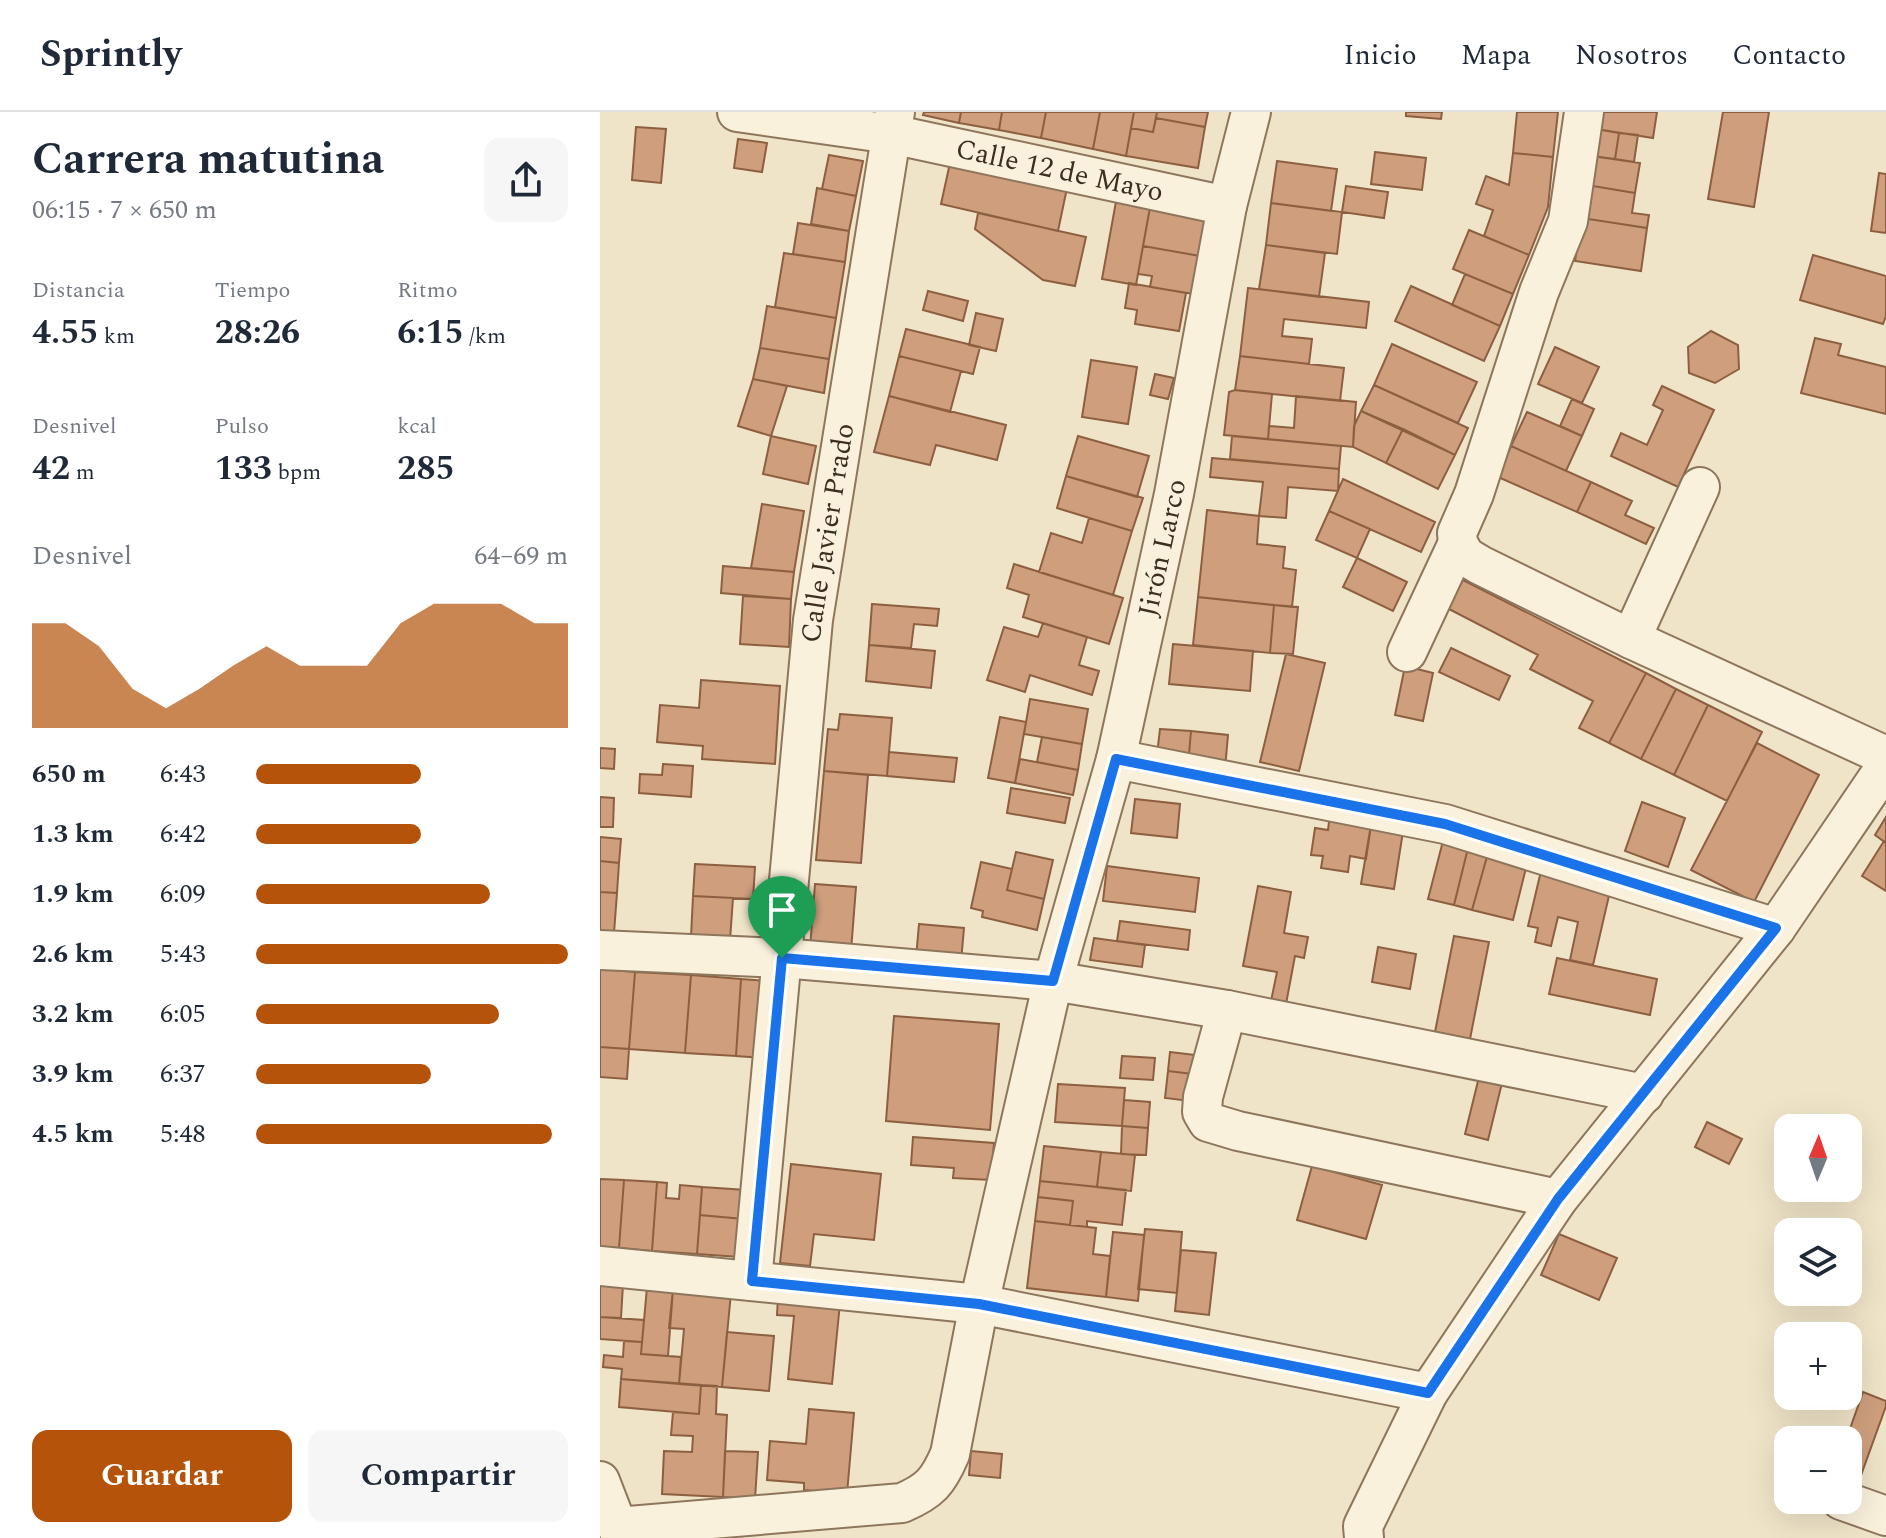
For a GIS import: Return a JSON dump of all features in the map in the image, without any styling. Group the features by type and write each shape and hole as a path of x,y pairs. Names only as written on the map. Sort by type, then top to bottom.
{"street":[{"name":"Calle 12 de Mayo","path":"737,112 893,123 1227,206"},
{"name":"Jirón Larco","path":"619,1533 902,1503 927,1492 943,1472 950,1454 979,1304 1053,981 1116,759 1174,494 1227,206 1251,112"},
{"path":"1584,112 1568,221 1539,292 1474,494 1457,533 1458,543 1465,556 1480,565 1631,639 1886,756"},
{"name":"Calle Javier Prado","path":"752,1281 813,620 893,123"},
{"path":"1631,639 1700,487"},
{"path":"1407,652 1458,543"},
{"path":"1116,759 1445,824 1776,928"},
{"path":"1364,1538 1363,1526 1428,1393 1558,1199 1776,928 1886,766"},
{"path":"600,950 782,958 1053,981 1227,1010 1644,1094"},
{"path":"1227,1010 1203,1097 1202,1112 1208,1122 1558,1199"},
{"path":"600,1266 979,1304 1428,1393"},
{"path":"600,1481 619,1533"},
{"path":"1862,1507 1886,1516"}],"building":[{"path":"924,112 961,112 959,123 923,115"},
{"path":"961,112 1002,112 999,130 959,123"},
{"path":"1002,112 1046,112 1041,138 999,130"},
{"path":"1046,112 1100,112 1093,149 1041,138"},
{"path":"1100,112 1134,112 1126,156 1093,149"},
{"path":"1134,112 1157,112 1153,132 1131,128"},
{"path":"1157,112 1208,112 1205,127 1156,118"},
{"path":"1406,112 1442,112 1441,119 1406,116"},
{"path":"1517,112 1558,112 1553,157 1513,153"},
{"path":"1599,112 1657,112 1653,138 1596,129"},
{"path":"1723,112 1769,112 1754,207 1708,199"},
{"path":"1156,118 1205,127 1198,168 1126,156 1131,128 1153,132"},
{"path":"636,127 666,129 661,183 632,180"},
{"path":"1596,129 1619,133 1615,159 1592,156"},
{"path":"1619,133 1638,135 1634,162 1615,159"},
{"path":"738,139 767,143 762,172 734,168"},
{"path":"1375,152 1426,158 1422,190 1371,184"},
{"path":"1513,153 1553,157 1548,207 1529,255 1484,236 1493,210 1476,204 1486,176 1509,185"},
{"path":"829,155 863,161 856,196 822,189"},
{"path":"1592,156 1640,163 1635,193 1587,185"},
{"path":"1277,161 1337,169 1331,211 1271,203"},
{"path":"950,163 1067,188 1058,231 941,204"},
{"path":"1879,173 1886,174 1886,233 1871,231"},
{"path":"1587,185 1635,193 1632,213 1649,215 1647,228 1582,218"},
{"path":"1346,186 1388,192 1384,218 1342,212"},
{"path":"817,188 856,196 849,231 811,224"},
{"path":"1117,196 1151,202 1136,285 1102,279"},
{"path":"1151,202 1209,211 1200,256 1143,246"},
{"path":"1271,203 1342,212 1337,254 1266,245"},
{"path":"978,213 1086,237 1075,286 1043,280 975,229"},
{"path":"1582,218 1647,228 1641,271 1575,261"},
{"path":"798,223 849,231 845,262 793,254"},
{"path":"1469,230 1529,255 1513,294 1453,269"},
{"path":"1266,245 1325,253 1319,297 1259,289"},
{"path":"1143,246 1200,256 1194,294 1150,287 1152,276 1138,274"},
{"path":"784,253 845,262 836,318 775,307"},
{"path":"1813,255 1886,276 1886,316 1883,324 1800,300"},
{"path":"1465,274 1513,294 1500,326 1452,305"},
{"path":"1129,283 1186,293 1179,331 1135,324 1137,310 1125,308"},
{"path":"1411,286 1500,326 1484,361 1395,321"},
{"path":"1248,288 1369,302 1366,328 1284,319 1282,336 1312,339 1309,364 1240,356"},
{"path":"928,291 968,301 963,321 923,310"},
{"path":"767,306 836,318 829,359 760,348"},
{"path":"976,313 1003,319 996,351 969,345"},
{"path":"906,329 980,347 973,374 899,356"},
{"path":"1711,331 1738,345 1739,369 1715,383 1689,373 1688,347"},
{"path":"1815,338 1841,344 1838,355 1886,367 1886,414 1801,393"},
{"path":"1392,344 1477,382 1458,423 1374,385"},
{"path":"1555,347 1599,367 1582,403 1538,384"},
{"path":"760,348 829,359 824,393 753,379"},
{"path":"899,356 961,371 950,412 889,396"},
{"path":"1240,356 1344,368 1340,401 1235,390"},
{"path":"1091,360 1137,367 1128,424 1082,417"},
{"path":"1155,374 1174,378 1168,399 1150,395"},
{"path":"753,379 787,386 771,436 738,426"},
{"path":"1374,385 1468,428 1455,455 1361,411"},
{"path":"1662,386 1714,410 1678,487 1611,456 1621,433 1647,445 1663,410 1653,405"},
{"path":"1229,392 1272,394 1268,439 1224,435"},
{"path":"889,396 1006,425 997,460 936,445 930,465 874,452"},
{"path":"1296,396 1356,402 1353,447 1268,439 1269,426 1294,428"},
{"path":"1572,399 1594,409 1582,436 1560,426"},
{"path":"1361,411 1403,429 1386,463 1353,447 1354,426"},
{"path":"1527,412 1582,436 1566,471 1511,446"},
{"path":"1403,429 1455,455 1438,489 1386,463"},
{"path":"771,436 816,446 808,484 763,474"},
{"path":"1078,436 1149,456 1137,497 1066,476"},
{"path":"1232,436 1341,446 1339,469 1230,459"},
{"path":"1511,446 1591,482 1577,512 1498,477"},
{"path":"1212,458 1339,469 1338,491 1288,487 1286,518 1259,516 1263,482 1210,477"},
{"path":"1066,476 1143,498 1132,531 1057,508"},
{"path":"1343,479 1435,522 1421,552 1329,511"},
{"path":"1591,482 1632,501 1625,515 1654,528 1646,544 1577,512"},
{"path":"762,504 804,511 794,572 751,568"},
{"path":"1207,510 1259,516 1257,544 1285,547 1283,568 1296,570 1292,607 1198,597"},
{"path":"1329,511 1370,529 1357,558 1316,540"},
{"path":"1089,518 1132,531 1113,595 1039,572 1051,533 1082,543"},
{"path":"1357,558 1407,582 1393,611 1343,587"},
{"path":"1014,564 1123,598 1109,644 1023,617 1029,595 1007,588"},
{"path":"723,566 794,572 791,599 721,593"},
{"path":"1463,580 1646,673 1609,743 1579,728 1593,701 1530,669 1538,655 1447,608"},
{"path":"743,596 791,599 789,647 740,644"},
{"path":"1198,597 1274,605 1270,653 1193,645"},
{"path":"872,604 939,609 937,626 914,624 911,648 869,645"},
{"path":"1274,605 1298,607 1293,654 1270,653"},
{"path":"1043,623 1087,637 1079,665 1099,671 1092,695 1030,675 1025,692 987,680 1004,627 1038,637"},
{"path":"1173,644 1253,651 1250,691 1169,684"},
{"path":"869,645 935,651 931,688 866,681"},
{"path":"1451,648 1510,676 1499,700 1439,672"},
{"path":"1286,654 1325,663 1299,771 1260,762"},
{"path":"1405,666 1433,673 1423,721 1395,715"},
{"path":"1646,673 1676,689 1641,759 1609,743"},
{"path":"701,680 780,686 775,764 702,759 703,746 657,742 660,705 699,708"},
{"path":"1676,689 1708,705 1674,775 1641,759"},
{"path":"1030,699 1088,709 1082,744 1024,734"},
{"path":"1708,705 1762,732 1727,801 1674,775"},
{"path":"840,714 892,718 887,776 824,771 828,729 838,730"},
{"path":"1000,717 1026,722 1015,783 988,778"},
{"path":"1160,729 1191,731 1188,766 1156,763"},
{"path":"1191,731 1228,735 1225,769 1188,766"},
{"path":"1042,737 1082,744 1078,770 1037,762"},
{"path":"1757,743 1819,775 1754,902 1691,870"},
{"path":"600,748 615,749 614,769 600,768"},
{"path":"889,752 957,758 954,782 887,776"},
{"path":"1020,759 1078,770 1073,795 1015,783"},
{"path":"663,764 693,766 691,797 639,793 640,774 662,775"},
{"path":"824,771 868,775 861,863 816,860"},
{"path":"1011,788 1070,798 1065,823 1007,813"},
{"path":"600,797 614,798 613,827 600,827"},
{"path":"1135,799 1180,804 1177,838 1131,833"},
{"path":"1642,802 1685,818 1668,867 1625,851"},
{"path":"1330,813 1372,819 1366,859 1350,856 1348,872 1321,868 1323,856 1311,855 1315,828 1328,830"},
{"path":"1886,817 1886,843 1875,835"},
{"path":"1372,819 1404,825 1394,889 1361,884"},
{"path":"600,837 621,839 619,863 600,861"},
{"path":"1443,841 1468,848 1454,905 1428,899"},
{"path":"1884,841 1886,843 1886,891 1862,876"},
{"path":"1468,848 1488,853 1472,910 1454,905"},
{"path":"1016,852 1053,860 1044,899 1007,890"},
{"path":"1488,853 1527,864 1513,920 1472,910"},
{"path":"600,861 619,863 617,893 600,892"},
{"path":"981,862 1012,869 1007,890 1044,899 1037,930 982,917 983,911 971,908"},
{"path":"695,864 755,867 753,899 693,896"},
{"path":"1107,866 1199,878 1195,912 1103,901"},
{"path":"1541,871 1611,887 1593,965 1570,960 1578,922 1558,917 1551,946 1535,942 1538,928 1528,926"},
{"path":"815,884 856,887 851,951 810,948"},
{"path":"1258,886 1291,892 1284,933 1308,937 1304,958 1295,956 1286,1004 1271,1001 1277,972 1243,966"},
{"path":"600,892 617,893 614,933 600,932"},
{"path":"693,896 733,898 730,940 691,937"},
{"path":"1120,921 1190,930 1188,950 1117,941"},
{"path":"919,924 964,928 961,962 916,958"},
{"path":"1454,936 1489,942 1470,1039 1435,1032"},
{"path":"1094,938 1145,945 1142,967 1090,960"},
{"path":"1378,947 1416,954 1410,989 1372,982"},
{"path":"1557,958 1657,979 1650,1015 1549,994"},
{"path":"600,969 635,972 629,1049 600,1047"},
{"path":"635,972 691,975 685,1053 629,1049"},
{"path":"691,975 741,979 736,1056 685,1053"},
{"path":"741,979 768,981 763,1058 736,1056"},
{"path":"894,1016 999,1024 990,1130 886,1121"},
{"path":"600,1047 629,1049 627,1079 600,1077"},
{"path":"1170,1052 1204,1056 1201,1075 1168,1071"},
{"path":"1122,1056 1155,1058 1153,1080 1120,1078"},
{"path":"1168,1071 1201,1075 1198,1102 1165,1098"},
{"path":"1479,1077 1502,1083 1488,1140 1465,1134"},
{"path":"1058,1084 1125,1088 1122,1126 1055,1122"},
{"path":"1124,1100 1150,1102 1148,1128 1122,1126"},
{"path":"1707,1122 1742,1139 1729,1164 1695,1147"},
{"path":"1122,1126 1148,1128 1146,1155 1121,1154"},
{"path":"913,1137 994,1143 991,1180 953,1178 954,1168 911,1165"},
{"path":"1044,1146 1101,1152 1097,1187 1040,1181"},
{"path":"1101,1152 1135,1155 1131,1191 1097,1187"},
{"path":"791,1164 881,1174 874,1240 814,1234 810,1266 780,1263"},
{"path":"1312,1166 1382,1185 1366,1239 1297,1220"},
{"path":"600,1179 624,1180 619,1248 600,1247"},
{"path":"624,1180 657,1182 652,1251 619,1248"},
{"path":"1040,1181 1126,1190 1122,1225 1087,1221 1087,1227 1070,1225 1073,1201 1038,1197"},
{"path":"657,1182 667,1183 666,1198 679,1199 680,1185 702,1187 697,1254 652,1251"},
{"path":"702,1187 746,1190 743,1219 700,1215"},
{"path":"1038,1197 1073,1201 1070,1225 1035,1221"},
{"path":"700,1215 743,1219 740,1257 697,1254"},
{"path":"1035,1221 1096,1228 1093,1254 1110,1256 1106,1297 1027,1288"},
{"path":"1145,1229 1182,1232 1177,1293 1138,1289"},
{"path":"1113,1232 1144,1235 1138,1301 1106,1297"},
{"path":"1559,1234 1617,1258 1599,1300 1541,1275"},
{"path":"1181,1250 1216,1253 1209,1315 1175,1311"},
{"path":"600,1283 623,1284 621,1318 600,1317"},
{"path":"647,1287 673,1289 668,1356 641,1354"},
{"path":"673,1289 731,1293 722,1387 679,1384 684,1329 669,1328"},
{"path":"778,1297 840,1303 832,1384 788,1379 794,1316 777,1315"},
{"path":"600,1317 644,1320 642,1342 600,1339"},
{"path":"727,1332 774,1336 769,1391 722,1387"},
{"path":"624,1341 642,1342 641,1354 681,1357 679,1384 621,1379 622,1369 603,1367 604,1355 623,1357"},
{"path":"621,1379 701,1385 699,1414 619,1407"},
{"path":"701,1385 717,1386 716,1414 727,1415 723,1497 662,1494 664,1451 692,1452 693,1436 671,1435 673,1412 699,1414"},
{"path":"1863,1392 1886,1401 1886,1406 1862,1472 1862,1426 1851,1426 1857,1410 1862,1410"},
{"path":"809,1409 854,1413 847,1494 804,1490 804,1483 767,1480 770,1441 806,1444"},
{"path":"725,1451 758,1452 755,1499 723,1497"},
{"path":"971,1451 1002,1454 1000,1478 969,1475"}],"route":[{"path":"1116,759 1445,824 1776,928 1558,1199 1428,1393 979,1304 752,1281 782,958 1053,981 1116,759"}]}
